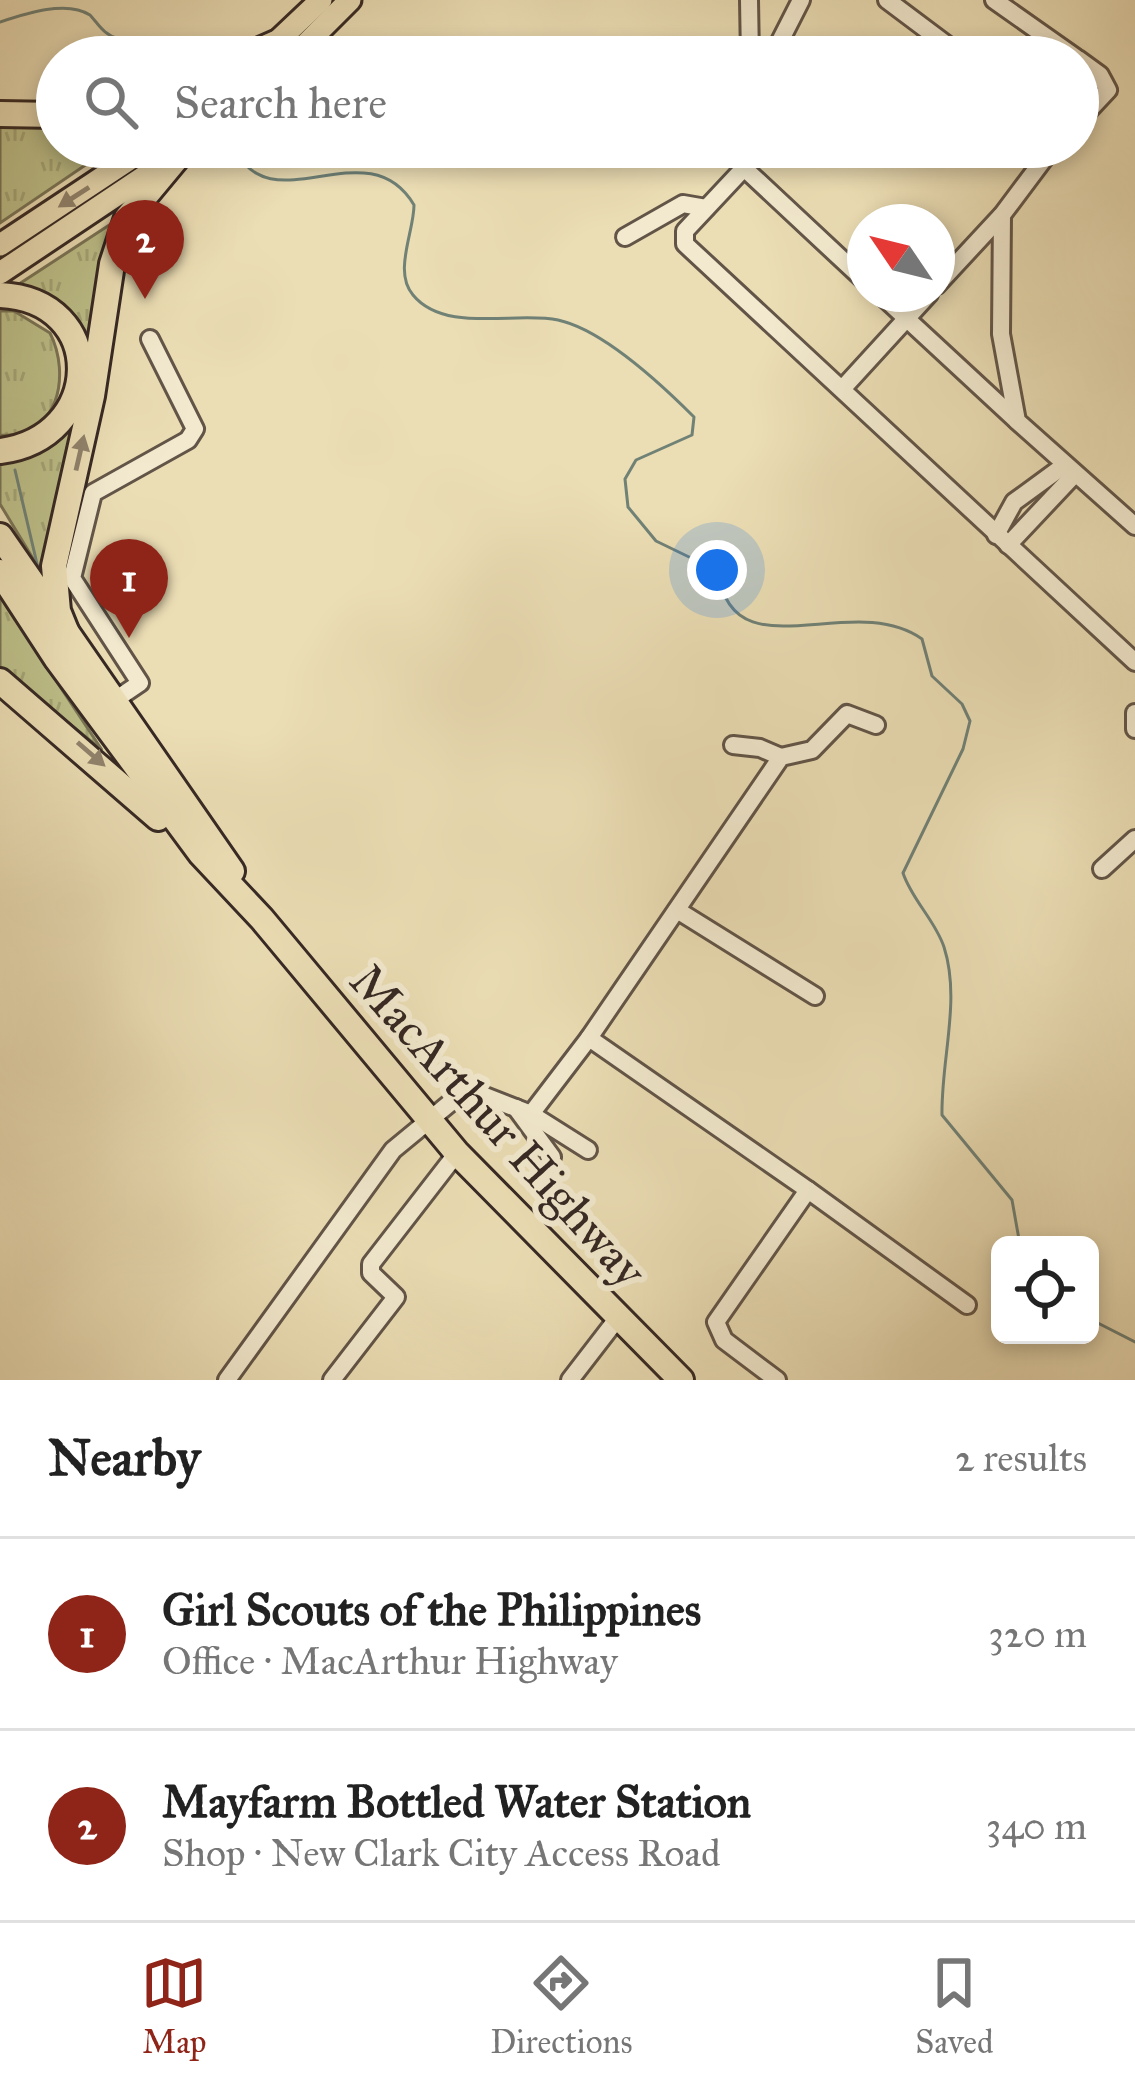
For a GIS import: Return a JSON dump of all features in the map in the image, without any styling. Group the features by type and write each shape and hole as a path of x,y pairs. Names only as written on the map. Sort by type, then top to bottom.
{"highway":[{"path":"0,114 36,115"},
{"path":"73,648 58,611 55,566 92,396 112,264 127,218 169,168"},
{"path":"0,295 16,296 56,313 70,330 80,373 78,392 58,427 30,446 0,451"},
{"name":"MacArthur Highway","path":"0,536 73,648 216,844 262,919"},
{"name":"MacArthur Highway","path":"0,572 123,752 201,854 262,919 457,1153 681,1380"},
{"path":"0,681 103,765 222,891 262,919"}],"main road":[{"path":"290,36 321,0"},
{"path":"299,36 350,0"},
{"path":"0,245 116,168"},
{"path":"0,273 155,168"}],"lane":[{"path":"749,0 750,36"},
{"path":"783,36 801,0"},
{"path":"891,4 916,0"},
{"path":"994,0 1045,36"},
{"path":"891,4 934,36"},
{"path":"1099,78 1108,86 1099,104"},
{"path":"955,266 1037,168"},
{"path":"847,264 743,169 685,231 685,244 1135,662"},
{"path":"625,237 683,204 724,188"},
{"path":"683,204 706,208"},
{"path":"1002,215 1001,334 1017,421"},
{"path":"901,312 1068,471 1135,526"},
{"path":"843,388 912,312"},
{"path":"112,703 140,683 72,578 93,493 188,440 196,424 150,339"},
{"path":"1002,540 1068,471"},
{"path":"1135,713 1135,729"},
{"path":"734,745 760,748 781,758 812,750 844,715 876,724"},
{"path":"524,1111 589,1038 781,758"},
{"path":"1102,869 1135,839"},
{"path":"677,910 815,996"},
{"path":"589,1038 967,1305"},
{"path":"226,1380 384,1161 426,1118 466,1089 524,1111 588,1150"},
{"path":"524,1111 552,1157"},
{"path":"332,1380 396,1297 370,1267 457,1153"},
{"path":"777,1380 724,1340 716,1322 808,1190"},
{"path":"570,1380 617,1319"}],"green space":[{"path":"0,123 36,124 36,168 81,168 0,223"},
{"path":"120,218 43,575 0,504 0,463 48,446 65,430 78,406 60,305 42,291 16,286"},
{"path":"0,311 14,311 50,333 59,385 47,416 36,427 0,435"},
{"path":"0,596 102,750 0,668"}],"waterway":[{"path":"0,22 70,8 90,15 112,36"},
{"path":"249,168 271,179 346,173 371,174 394,183 414,205 406,252 407,286 427,307 462,318 541,318 576,326 613,346 665,389 694,417 692,435 636,460 625,479 628,507 656,541 718,571 728,602 746,619 799,626 862,622 893,626 922,639 932,676 962,704 970,721 963,749 903,873 940,937 949,967 951,1009 942,1115 1012,1200 1018,1236"},
{"path":"15,470 38,568"},
{"path":"1099,1324 1135,1342"}],"place":[{"name":"Mayfarm Bottled Water Station","path":"145,299"},
{"name":"Girl Scouts of the Philippines","path":"129,638"}]}
